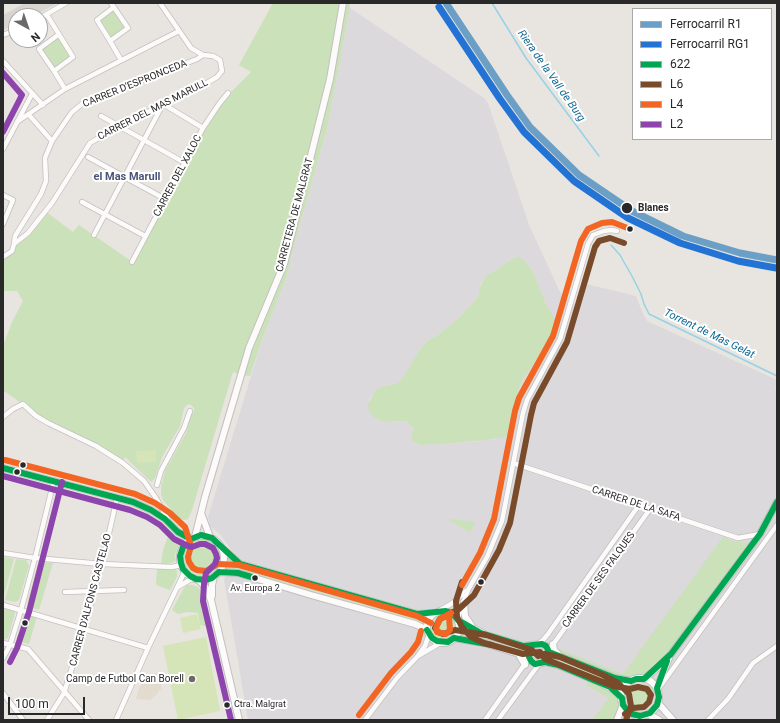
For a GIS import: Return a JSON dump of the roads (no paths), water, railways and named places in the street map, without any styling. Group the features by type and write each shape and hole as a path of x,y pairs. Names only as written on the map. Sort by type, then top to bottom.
{"street":[{"path":"48,14 66,3"},
{"name":"CARRER DEL MAS MARULL","path":"3,257 12,251 14,244 28,233 52,203 90,144 119,126 207,83 222,71 220,60 213,56 202,55 191,48 160,3"},
{"name":"CARRETERA DE MALGRAT","path":"193,538 249,348 284,264 330,80 343,3"},
{"path":"110,41 128,28 112,5 97,20 121,60"},
{"path":"48,17 72,57 54,71"},
{"path":"17,122 29,115 65,88 179,31"},
{"path":"58,35 39,49 65,88"},
{"name":"CARRER D'ESPRONCEDA","path":"14,244 15,236 41,194 46,181 45,158 52,141 72,112 82,104 197,59 202,55"},
{"path":"3,61 43,105"},
{"name":"CARRER DEL XALOC","path":"132,262 164,199 204,128 219,104 228,93"},
{"path":"3,149 32,94"},
{"path":"94,235 163,104 204,128"},
{"path":"29,115 52,141"},
{"path":"101,116 185,163"},
{"path":"88,157 164,199"},
{"path":"3,195 13,200 3,224"},
{"path":"82,202 105,216 145,236"},
{"path":"178,587 196,579 207,580 217,574 238,573 415,624 428,632 436,641 448,642 454,638 458,633 459,626 457,619 468,590 487,557 502,521 527,400 560,339 588,244 593,235 604,231 617,231"},
{"path":"3,417 13,409 23,404 36,416 96,446 123,463 144,481 178,532 183,547"},
{"path":"156,498 157,485 161,471 184,428 190,411"},
{"name":"CARRER DE LA SAFA","path":"513,463 738,538 760,534"},
{"path":"3,468 54,480 132,502 151,510 172,524"},
{"path":"3,658 10,645 21,610 54,480"},
{"path":"149,489 157,485"},
{"name":"CARRER D'ALFONS CASTELAO","path":"46,720 64,692 84,629 118,498"},
{"path":"644,679 671,654 760,534 777,502"},
{"name":"CARRER DE SES FALQUES","path":"536,644 545,637 639,505"},
{"name":"CARRER DE SES FALQUES","path":"549,651 650,509"},
{"path":"201,514 210,537"},
{"path":"657,689 777,524"},
{"path":"178,532 193,538"},
{"path":"212,600 206,588 185,571 181,565 180,556 183,547 193,538 204,536 210,537 218,542 223,549 240,564 417,614 446,611 452,613 457,619 474,630 486,635 524,646 536,644 546,646 549,651 549,657 545,662"},
{"path":"223,549 224,561 212,585 212,600 239,720"},
{"path":"3,553 35,558 102,564 172,567 181,565"},
{"path":"116,720 148,648 185,571"},
{"path":"65,592 124,590"},
{"path":"365,720 397,678 417,657 425,646 428,625 436,612 454,602 468,590"},
{"path":"464,602 465,616 474,630"},
{"path":"3,605 148,648"},
{"path":"454,638 484,643 518,653 539,664"},
{"path":"417,657 442,642"},
{"path":"3,643 28,649 89,720"},
{"path":"485,720 525,665 529,658 530,648 536,644"},
{"path":"553,644 554,650 560,656"},
{"path":"708,720 728,700 753,663 777,646"},
{"path":"549,651 615,678 631,681 644,679 652,682 657,689 659,697 658,703 654,710 648,714 630,720"},
{"path":"518,653 525,665"},
{"path":"657,689 671,654"},
{"path":"498,720 539,664 545,662 558,665 605,684 614,690 628,712 637,717"},
{"path":"617,720 624,689 631,681"},
{"path":"3,693 23,720"},
{"path":"658,703 673,720"},
{"path":"648,714 659,720"}],"waterway":[{"name":"Riera de la Vall de Burg","path":"492,3 526,58 599,156"},
{"name":"Torrent de Mas Gelat","path":"611,245 620,255 633,278 649,314 777,376"}],"rail line":[{"name":"R1","path":"446,3 530,127 579,175 632,211 683,236 740,253 777,260"},
{"name":"RG1","path":"439,7 500,99 524,132 574,181 628,218 680,243 738,261 776,268"}],"place":[{"name":"Blanes","path":"627,208"},
{"name":"Av. Europa 2","path":"255,578"},
{"name":"Camp de Futbol Can Borell","path":"192,679"},
{"name":"Ctra. Malgrat","path":"227,705"}],"district":[{"name":"el Mas Marull","path":"127,177"}]}
